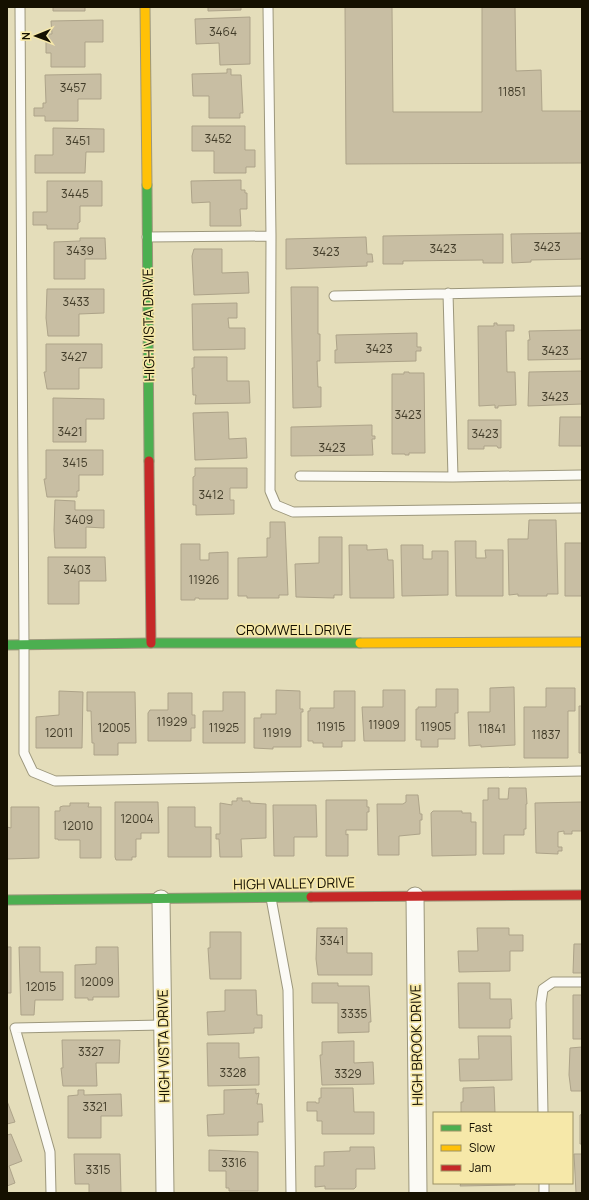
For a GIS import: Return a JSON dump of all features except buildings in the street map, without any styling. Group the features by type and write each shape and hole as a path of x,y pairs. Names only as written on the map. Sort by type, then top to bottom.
{"street":[{"name":"HIGH VISTA DRIVE","path":"145,7 150,643"},
{"name":"CROMWELL DRIVE","path":"7,645 150,643 582,642"},
{"name":"HIGH VALLEY DRIVE","path":"7,900 582,895"},
{"name":"HIGH BROOK DRIVE","path":"415,896 418,1193"},
{"name":"HIGH VISTA DRIVE","path":"161,899 165,1193"}],"lane":[{"path":"20,7 24,753 33,772 55,781 582,771"},
{"path":"268,7 271,236 270,491 276,505 294,512 582,508"},
{"path":"147,237 271,236"},
{"path":"334,296 582,291"},
{"path":"448,293 453,477"},
{"path":"300,476 453,477 582,475"},
{"path":"271,898 288,990 291,1193"},
{"path":"543,1112 541,1003 543,989 553,982 582,982"},
{"path":"51,1193 50,1152 11,1028 162,1024"}],"traffic: fast":[{"path":"147,185 149,461"},
{"path":"7,645 360,643"},
{"path":"7,900 311,897"}],"traffic: slow":[{"path":"145,7 147,185"},
{"path":"360,643 582,642"}],"traffic: jam":[{"path":"149,461 151,643"},
{"path":"311,897 582,895"}]}
